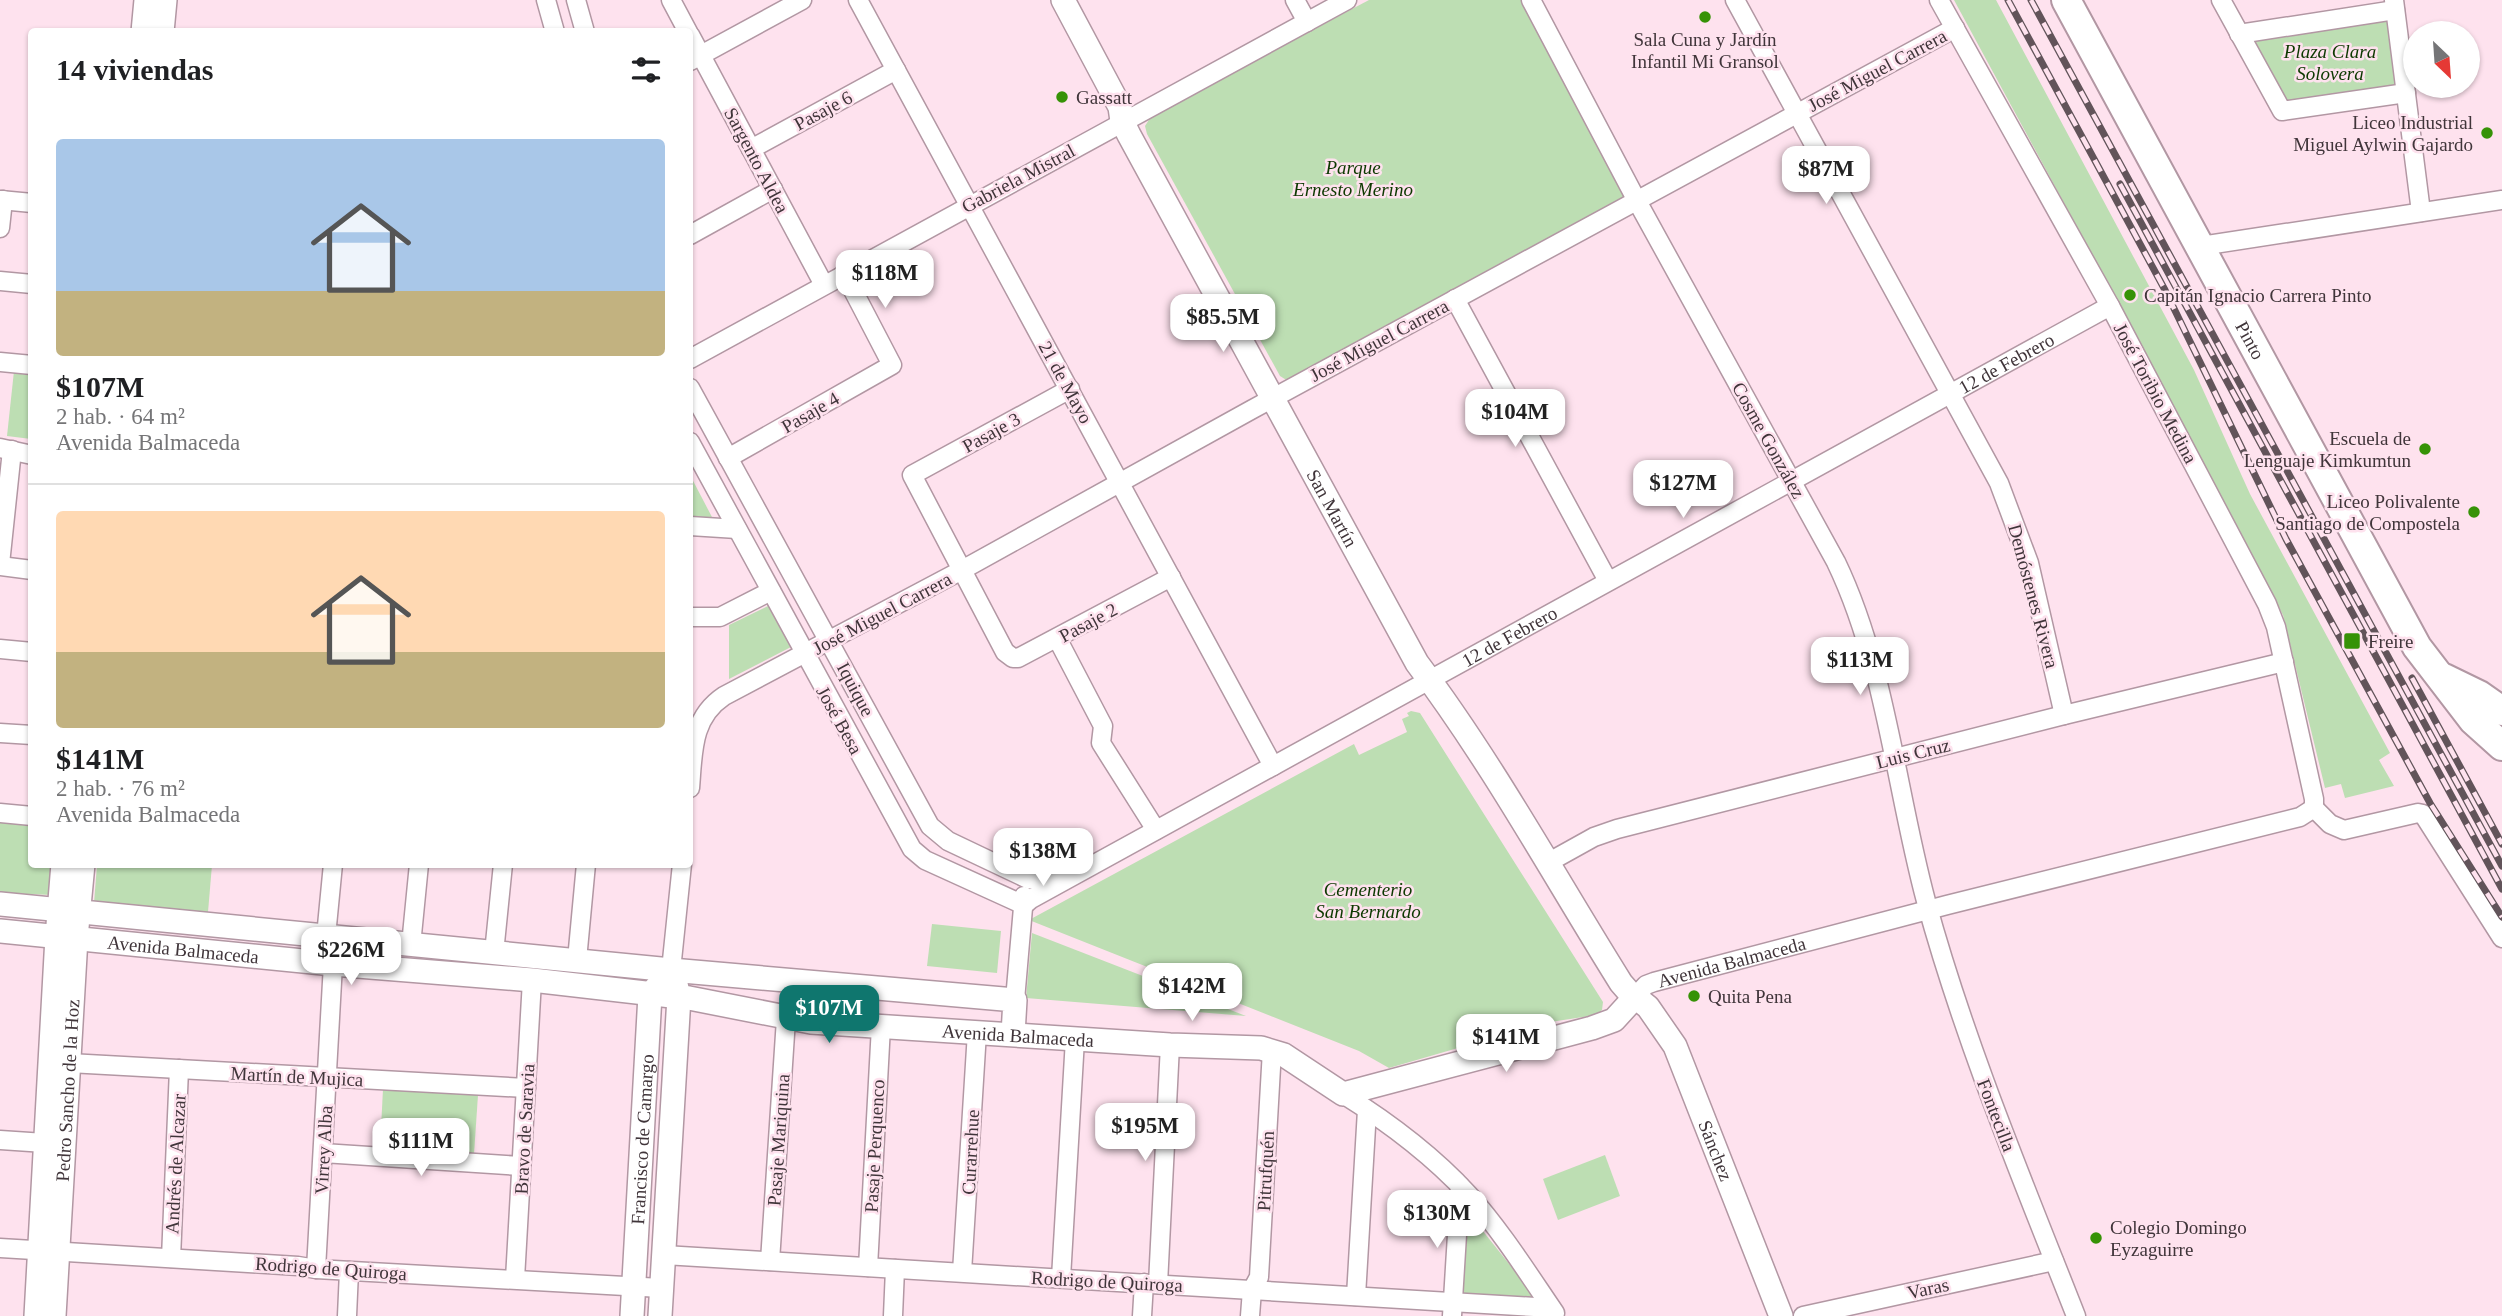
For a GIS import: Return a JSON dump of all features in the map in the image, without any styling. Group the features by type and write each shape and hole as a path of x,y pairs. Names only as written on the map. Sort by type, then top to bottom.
{"main road":[{"name":"Pinto","path":"2071,2 2411,636 2473,720 2502,746"},
{"name":"Pinto","path":"2442,677 2479,695 2502,711"}],"street":[{"path":"143,28 146,0"},
{"path":"162,28 165,0"},
{"path":"546,0 554,28"},
{"path":"576,0 584,28"},
{"name":"Sargento Aldea","path":"671,0 686,28"},
{"path":"695,58 802,0"},
{"name":"21 de Mayo","path":"858,0 1273,766"},
{"name":"San Martín","path":"1063,0 1120,107 1122,121 1417,663 1441,694 1549,862 1619,979 1635,997"},
{"path":"1295,0 1307,22"},
{"name":"Gabriela Mistral","path":"693,357 1347,0"},
{"name":"Cosme González","path":"1531,0 1637,201 1793,482 1853,599 1869,649 1929,910"},
{"name":"Demóstenes Rivera","path":"1735,0 1986,456 2020,536 2036,590 2064,715"},
{"name":"José Toribio Medina","path":"1939,0 2110,306 2267,604 2284,662 2315,799 2314,808"},
{"path":"2221,0 2282,111 2403,93"},
{"path":"2239,34 2394,5 2403,71"},
{"name":"José Miguel Carrera","path":"804,654 1955,29"},
{"name":"Sargento Aldea","path":"695,58 751,149 824,285"},
{"name":"Pasaje 6","path":"751,149 896,70"},
{"path":"2407,98 2421,212"},
{"path":"693,233 773,189"},
{"path":"0,228 1,200 28,203"},
{"path":"2201,246 2502,200"},
{"name":"Pasaje 4","path":"728,458 892,365 844,274"},
{"path":"0,281 28,284"},
{"path":"1455,299 1608,581"},
{"name":"12 de Febrero","path":"1024,905 1429,679 2110,306"},
{"path":"0,362 28,365"},
{"name":"Pasaje 3","path":"962,570 912,475 1070,389"},
{"name":"Iquique","path":"693,394 930,826 948,841 1020,876 1037,882 1062,883"},
{"name":"José Besa","path":"693,448 915,854 1024,905"},
{"path":"28,454 6,449 0,565 28,568"},
{"path":"693,526 737,529"},
{"name":"Pasaje 2","path":"962,570 1005,652 1018,658 1171,577"},
{"path":"693,617 720,617 771,591"},
{"path":"1057,638 1101,721 1101,743 1156,830"},
{"path":"0,649 28,652"},
{"path":"693,755 695,733 708,709 724,696 804,654"},
{"name":"Luis Cruz","path":"1549,862 1594,837 1617,829 2284,662"},
{"path":"0,733 28,735"},
{"path":"2314,808 2330,824 2344,830 2423,814 2502,938"},
{"name":"Avenida Balmaceda","path":"0,932 532,980 713,1002 786,1018 1170,1045 1261,1048 1284,1055 1343,1094 1592,1028 1614,1020 1646,985 1654,982 2300,817 2314,808"},
{"path":"0,813 28,816"},
{"name":"Pedro Sancho de la Hoz","path":"54,1316 45,1143 68,911 63,868"},
{"name":"Pedro Sancho de la Hoz","path":"68,911 82,868"},
{"name":"Virrey Alba","path":"317,1269 333,964 326,936 333,868"},
{"path":"411,945 419,868"},
{"path":"494,953 503,868"},
{"path":"577,960 586,868"},
{"name":"Francisco de Camargo","path":"660,1316 679,997 671,970 682,868"},
{"path":"1013,1034 1021,915 1024,905 1024,889 1020,876"},
{"name":"Avenida Balmaceda","path":"0,904 671,970 1015,1000"},
{"name":"Fontecilla","path":"1929,910 1966,1034 2076,1316"},
{"name":"Pedro Sancho de la Hoz","path":"36,1316 49,1251 69,1063 66,938"},
{"path":"650,995 671,970"},
{"name":"Bravo de Saravia","path":"515,1279 532,980"},
{"name":"Francisco de Camargo","path":"632,1316 650,995"},
{"name":"Sánchez","path":"1635,997 1654,1014 1675,1046 1781,1316"},
{"name":"Pasaje Mariquina","path":"770,1261 786,1018"},
{"name":"Pasaje Perquenco","path":"868,1267 881,1026"},
{"name":"Curarrehue","path":"962,1272 977,1032"},
{"path":"1061,1278 1075,1039"},
{"path":"1142,1316 1151,1284 1170,1045"},
{"name":"Pitrufquén","path":"1251,1316 1252,1290 1259,1277 1272,1050"},
{"name":"Martín de Mujica","path":"69,1063 526,1088"},
{"name":"Andrés de Alcazar","path":"170,1258 179,1069"},
{"path":"1343,1094 1388,1124 1460,1186 1477,1204 1554,1312"},
{"path":"1356,1296 1367,1110"},
{"path":"0,1140 45,1143"},
{"path":"323,1153 522,1166"},
{"path":"1452,1309 1460,1186"},
{"name":"Rodrigo de Quiroga","path":"0,1248 661,1288"},
{"name":"Rodrigo de Quiroga","path":"664,1255 1356,1296 1452,1309 1554,1312"},
{"name":"Varas","path":"1803,1316 2054,1261"},
{"path":"893,1316 895,1269"},
{"path":"347,1316 349,1271"}],"green space":[{"name":"Parque Ernesto Merino","path":"1369,0 1522,0 1624,188 1625,199 1288,381 1280,376 1145,126 1152,115"},
{"path":"1954,0 1996,0 2194,370 2250,494 2390,753 2379,760 2394,786 2345,798 2341,784 2325,788 2283,615"},
{"name":"Plaza Clara Solovera","path":"2387,13 2399,92 2288,109 2248,34"},
{"path":"14,371 28,373 28,439 7,436"},
{"path":"693,481 713,519 693,517"},
{"path":"770,605 791,647 729,679 729,625"},
{"name":"Cementerio San Bernardo","path":"1407,713 1420,713 1603,1002 1602,1010 1596,1015 1544,1023 1389,1068 1359,1051 1029,920 1354,744 1359,755 1407,732 1402,719 1409,716"},
{"path":"0,820 28,823 28,868 55,868 53,895 0,893"},
{"path":"97,868 212,868 208,912 94,903"},
{"path":"932,924 1001,931 997,973 927,966"},
{"path":"1032,933 1246,1016 1026,998"},
{"path":"383,1089 478,1095 474,1154 380,1148"},
{"path":"1605,1155 1620,1196 1558,1220 1543,1179"},
{"path":"1466,1210 1538,1300 1462,1294"}],"railway":[{"path":"2008,0 2165,290 2286,539 2430,803 2502,917"},
{"path":"2031,0 2502,866"},
{"path":"2120,184 2502,889"},
{"path":"2412,678 2502,844"}],"place":[{"name":"Sala Cuna y Jardín Infantil Mi Gransol","path":"1705,17"},
{"name":"Gassatt","path":"1062,97"},
{"name":"Liceo Industrial Miguel Aylwin Gajardo","path":"2487,133"},
{"name":"Capitán Ignacio Carrera Pinto","path":"2130,295"},
{"name":"Escuela de Lenguaje Kimkumtun","path":"2425,449"},
{"name":"Liceo Polivalente Santiago de Compostela","path":"2474,512"},
{"name":"Freire","path":"2352,641"},
{"name":"Quita Pena","path":"1694,996"},
{"name":"Colegio Domingo Eyzaguirre","path":"2096,1238"}]}
